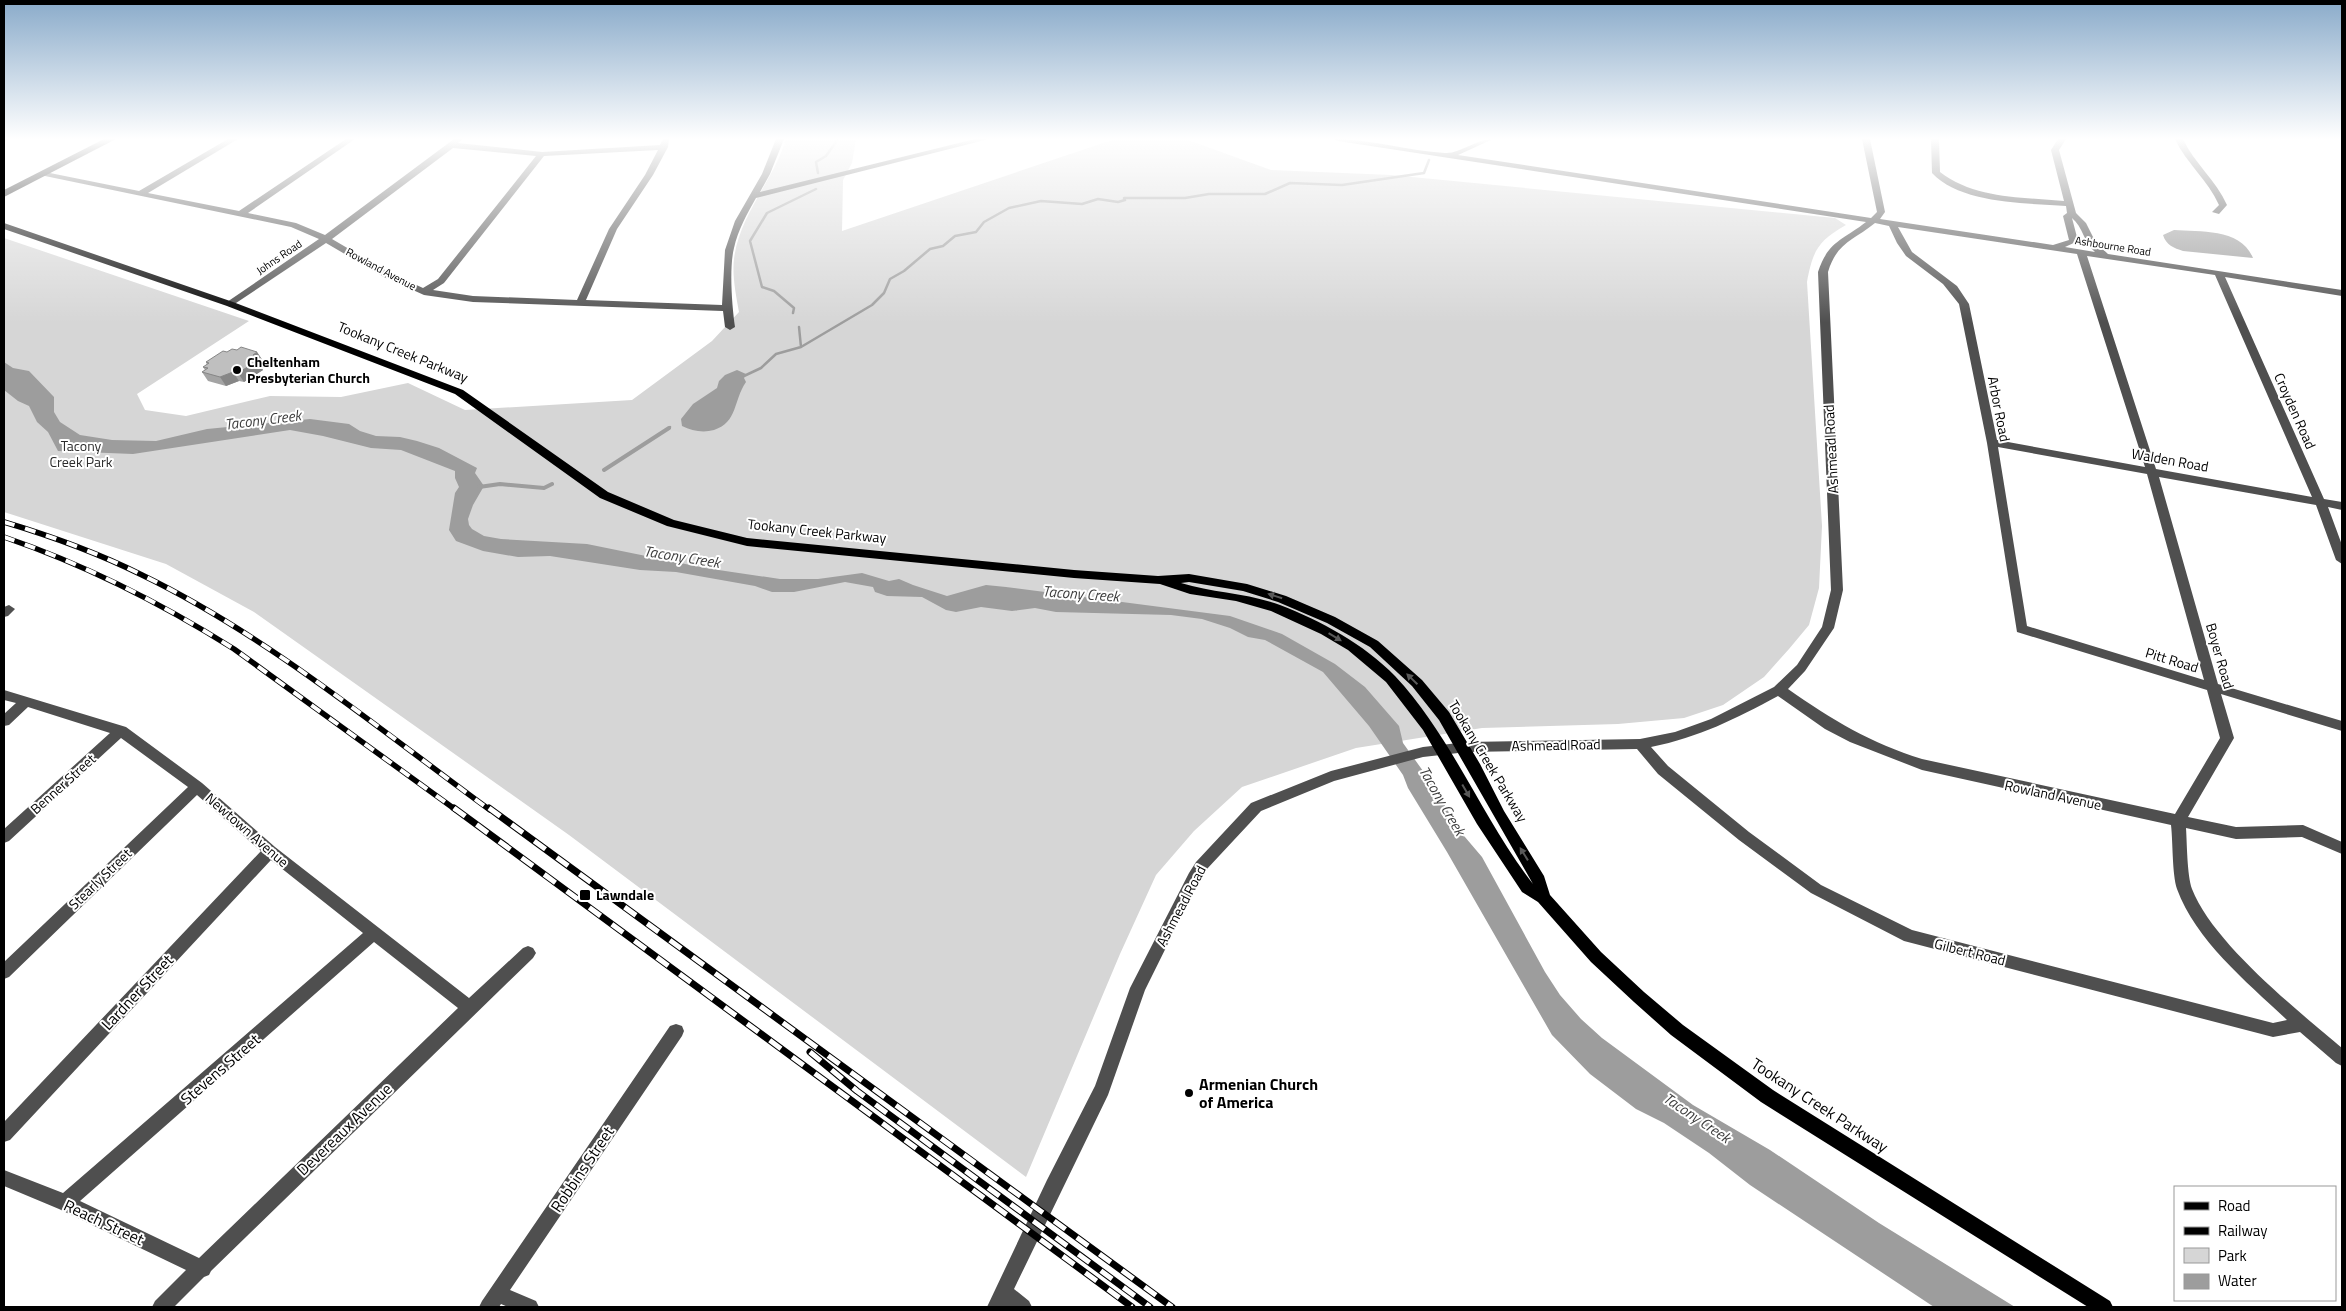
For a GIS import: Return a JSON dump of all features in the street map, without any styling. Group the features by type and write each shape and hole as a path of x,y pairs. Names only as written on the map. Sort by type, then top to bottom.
{"main road":[{"name":"Tookany Creek Parkway","path":"4,226 230,304 459,392 604,495 671,523 747,542 1074,574 1158,580 1189,578 1243,587 1282,598 1331,620 1374,644 1417,683 1444,716 1499,814 1539,880 1543,898"},
{"name":"Tookany Creek Parkway","path":"1158,580 1190,590 1236,597 1275,608 1325,631 1352,647 1390,679 1428,726 1482,820 1527,888 1543,898 1596,957 1636,995 1677,1030 1767,1096 2104,1307"}],"street":[{"name":"Rowland Avenue","path":"177,200 293,225 326,239 387,275 424,292 473,299 726,308"},
{"path":"242,213 261,200"},
{"name":"Johns Road","path":"230,304 326,239 378,200"},
{"path":"424,292 440,281 505,200"},
{"path":"580,304 613,229 632,200"},
{"path":"730,327 726,308 728,250 749,200"},
{"name":"Ashbourne Road","path":"1746,200 2342,292"},
{"path":"1876,220 1881,212 1880,200"},
{"path":"2040,200 2069,204"},
{"path":"2068,200 2072,214 2080,219 2092,247 2122,259"},
{"path":"2216,212 2223,205 2221,200"},
{"path":"2053,248 2074,241 2067,216 2072,214"},
{"name":"Ashmead Road","path":"1000,1300 1053,1186 1102,1089 1138,988 1201,866 1256,807 1331,776 1423,752 1462,747 1640,744 1675,737 1716,723 1779,690 1802,668 1828,628 1837,590 1823,272 1829,254 1842,240 1876,220"},
{"name":"Arbor Road","path":"1892,223 1900,244 1908,253 1948,282 1961,297 1992,443 2021,629"},
{"name":"Boyer Road","path":"2082,252 2152,472 2228,738 2178,821"},
{"name":"Croyden Road","path":"2219,274 2320,502 2342,560"},
{"name":"Walden Road","path":"1992,443 2342,506"},
{"name":"Pitt Road","path":"2021,629 2342,726"},
{"name":"Rowland Avenue","path":"1779,690 1831,726 1900,758 1936,769 2236,834 2303,831 2342,848"},
{"name":"Newtown Avenue","path":"4,695 122,731 197,787 270,851 469,1008"},
{"path":"4,720 27,702"},
{"name":"Benner Street","path":"4,837 122,731"},
{"name":"Gilbert Road","path":"1640,744 1664,770 1744,836 1816,889 1909,936 2273,1030 2302,1024"},
{"name":"Stearly Street","path":"4,972 197,787"},
{"path":"2178,821 2184,888 2202,921 2233,958 2302,1024 2342,1058"},
{"name":"Lardner Street","path":"4,1134 270,851"},
{"name":"Stevens Street","path":"65,1203 374,934"},
{"name":"Devereaux Avenue","path":"162,1307 528,953"},
{"name":"Robbins Street","path":"493,1301 676,1031"},
{"name":"Reach Street","path":"4,1178 65,1203 202,1269"},
{"path":"1000,1300 1023,1307"},
{"path":"493,1301 530,1307"}],"green space":[{"name":"Tacony Creek Park","path":"756,200 843,200 842,231 933,200 1651,200 1835,218 1846,225 1829,236 1818,248 1807,282 1822,526 1819,588 1809,625 1764,677 1723,705 1684,718 1618,724 1482,728 1356,748 1242,787 1194,831 1156,875 1120,954 1026,1177 569,835 254,612 166,564 4,512 4,238 249,321 137,394 145,410 186,416 270,396 341,397 408,383 465,410 632,400 712,341 739,312 735,286 734,259 737,243"}],"water":[{"path":"2174,230 2207,232 2230,236 2247,248 2253,258 2180,250 2168,244 2163,235"},
{"name":"Tacony Creek","path":"4,362 13,368 29,371 54,397 54,412 60,422 80,435 112,440 156,441 207,429 310,419 349,424 360,431 376,436 400,437 439,448 477,468 475,473 484,486 473,505 468,519 472,529 484,536 501,539 587,544 705,568 780,579 818,579 862,573 889,581 899,579 947,596 986,585 1006,587 1230,616 1282,634 1335,664 1365,687 1399,726 1403,743 1433,785 1459,830 1482,857 1545,972 1560,995 1581,1019 1602,1038 1693,1105 1770,1150 1879,1223 2015,1307 1934,1307 1750,1185 1709,1153 1664,1123 1636,1109 1590,1074 1552,1035 1408,788 1403,775 1369,726 1323,672 1265,640 1248,637 1230,628 1202,619 1171,615 1056,612 1035,608 1012,611 981,607 956,612 946,610 922,597 887,596 875,592 873,587 845,582 794,592 772,592 755,586 676,572 640,570 550,556 518,557 483,551 456,541 449,530 455,493 459,487 455,478 455,471 401,450 371,448 290,430 133,454 58,451 48,432 37,422 29,406 18,401 4,390"},
{"path":"737,370 746,374 744,378 746,382 727,422 714,430 706,431 682,426 681,419 693,404 717,388 719,381 725,375"}],"building":[{"path":"241,347 257,352 253,355 258,356 253,359 257,361 238,373 233,372 220,377 202,372 208,368 203,367 209,363 206,362 223,351 237,350"}],"waterway":[{"path":"793,200 767,213 750,241 762,287 774,291 794,308 793,313"},
{"path":"801,347 872,305 884,293 890,279 904,271 930,249 943,246 955,236 976,232 984,222 1009,208 1041,201 1082,204 1094,200"},
{"path":"1106,200 1118,202 1124,200"},
{"path":"799,327 801,347"},
{"path":"744,376 761,368 776,354 801,347"},
{"path":"604,470 669,428"},
{"path":"479,487 500,484 544,488 552,484"}],"railway":[{"path":"4,522 108,559 188,599 277,654 490,810"},
{"path":"4,537 64,560 122,586 207,632 234,649 456,810"},
{"path":"454,808 1132,1307"},
{"path":"489,808 1172,1307"},
{"path":"810,1052 857,1091 1150,1307"}],"place":[{"name":"Cheltenham Presbyterian Church","path":"237,370"},
{"name":"Lawndale","path":"585,895"},
{"name":"Armenian Church of America","path":"1189,1093"}]}
